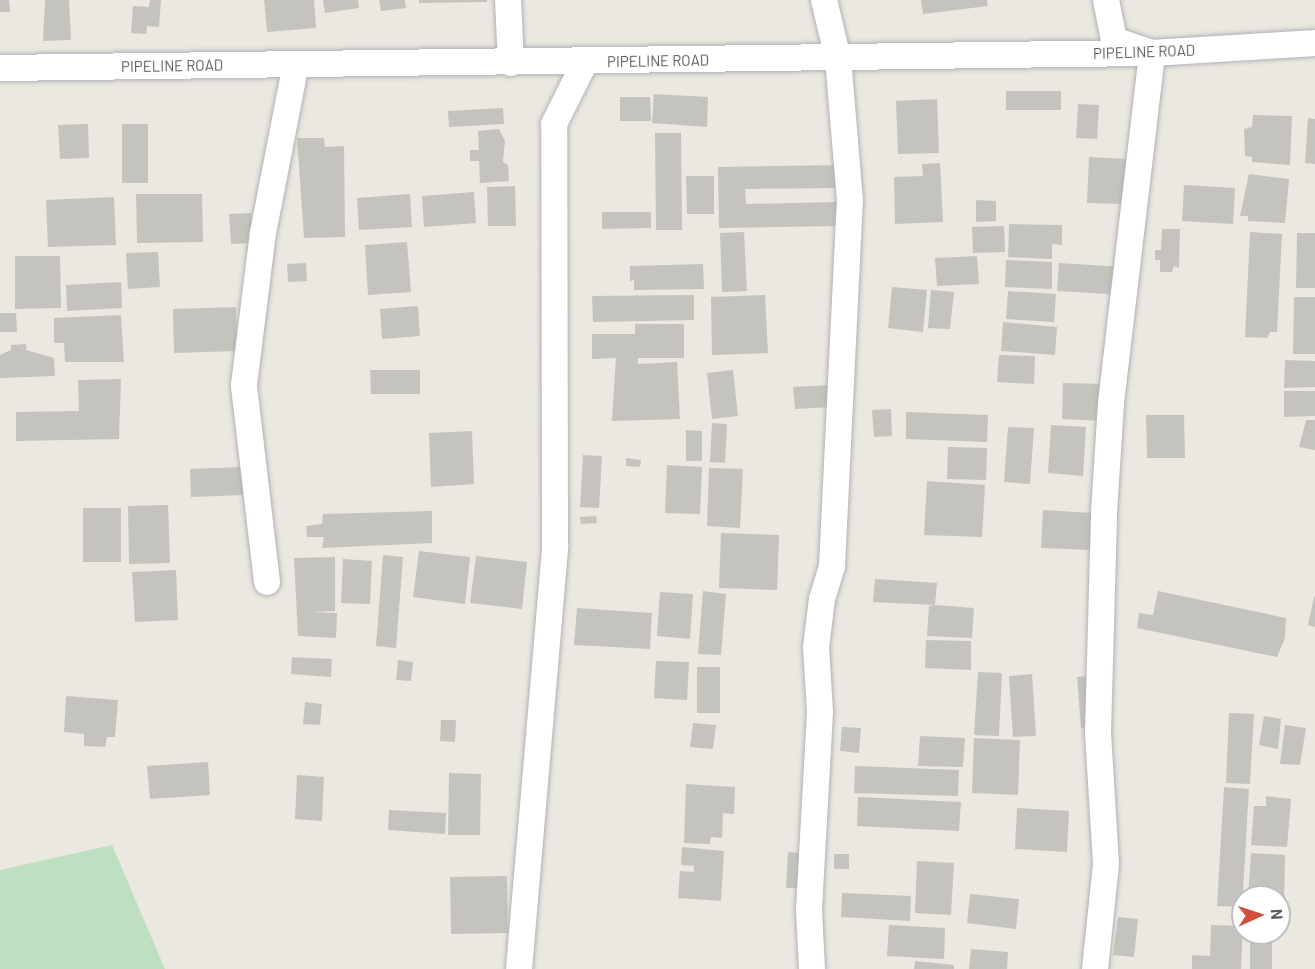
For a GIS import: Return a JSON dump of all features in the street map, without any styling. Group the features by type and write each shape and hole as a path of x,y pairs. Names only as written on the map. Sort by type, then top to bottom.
{"street":[{"path":"508,0 511,63"},
{"path":"812,969 809,909 820,712 816,647 822,599 832,566 850,201 838,59 824,0"},
{"path":"1095,969 1106,864 1098,732 1104,512 1111,403 1152,53 1114,40 1106,0"},
{"name":"PIPELINE ROAD","path":"0,68 838,59 1152,53 1315,43"},
{"path":"519,969 555,547 554,124 585,62"},
{"path":"267,582 244,385 263,233 296,64"}],"green space":[{"path":"112,845 165,969 0,969 0,870"}],"building":[{"path":"0,0 9,0 10,12 0,12"},
{"path":"45,0 69,0 71,40 43,41"},
{"path":"150,0 161,0 159,27 147,26 146,34 131,33 133,6 149,7"},
{"path":"264,0 314,0 316,28 267,32"},
{"path":"323,0 358,0 359,8 325,13"},
{"path":"379,0 405,0 406,8 381,11"},
{"path":"419,0 487,0 487,2 419,3"},
{"path":"921,0 987,0 988,6 923,14"},
{"path":"1006,91 1061,91 1061,110 1006,110"},
{"path":"654,94 708,97 707,127 652,123"},
{"path":"620,97 650,97 651,121 620,121"},
{"path":"937,99 939,153 898,154 896,101"},
{"path":"1078,104 1099,105 1097,139 1076,138"},
{"path":"503,108 504,124 449,127 448,111"},
{"path":"1253,115 1292,116 1290,165 1252,162 1252,157 1245,156 1244,129 1252,127"},
{"path":"1308,118 1315,119 1315,164 1305,163"},
{"path":"88,124 89,158 60,159 58,125"},
{"path":"122,124 148,124 148,183 122,183"},
{"path":"499,129 505,141 503,162 508,165 509,181 480,183 479,161 470,161 470,150 479,150 478,131"},
{"path":"655,133 681,133 682,230 656,230"},
{"path":"297,138 324,138 325,147 344,146 345,237 304,238"},
{"path":"1089,157 1128,159 1127,204 1087,203"},
{"path":"940,163 943,222 895,224 894,177 923,176 922,164"},
{"path":"839,165 839,188 745,189 746,204 837,202 838,226 719,228 718,167"},
{"path":"1249,174 1289,179 1285,223 1248,221 1248,216 1240,216"},
{"path":"686,176 714,176 714,214 687,214"},
{"path":"1184,185 1235,188 1233,224 1182,221"},
{"path":"515,186 516,226 488,226 487,187"},
{"path":"474,192 476,223 424,227 422,196"},
{"path":"136,194 202,194 203,242 137,243"},
{"path":"410,194 412,227 359,230 357,198"},
{"path":"114,197 116,245 48,247 46,200"},
{"path":"976,200 996,201 996,221 976,222"},
{"path":"602,212 651,212 651,228 602,229"},
{"path":"251,213 252,243 231,244 229,214"},
{"path":"1009,224 1062,225 1062,245 1052,244 1052,259 1008,257"},
{"path":"1004,226 1005,252 973,253 972,227"},
{"path":"1162,229 1180,229 1179,268 1174,266 1172,272 1160,272 1160,260 1155,260 1155,250 1161,250"},
{"path":"744,232 747,291 722,292 720,233"},
{"path":"1250,232 1282,234 1277,332 1270,332 1267,338 1245,337"},
{"path":"1297,233 1315,233 1315,288 1296,288"},
{"path":"407,242 411,292 368,295 365,245"},
{"path":"158,252 160,287 128,289 126,253"},
{"path":"15,256 60,256 61,308 15,309"},
{"path":"977,256 979,284 937,286 935,258"},
{"path":"1006,260 1052,262 1052,289 1005,287"},
{"path":"306,263 307,281 288,282 287,264"},
{"path":"1059,263 1124,267 1123,295 1057,291"},
{"path":"703,264 704,289 634,290 634,280 630,281 630,266"},
{"path":"121,282 122,308 67,311 66,285"},
{"path":"892,287 927,290 923,332 888,328"},
{"path":"931,290 954,292 950,329 928,328"},
{"path":"1008,291 1056,294 1054,322 1006,319"},
{"path":"694,295 694,320 593,322 592,296"},
{"path":"765,295 768,353 712,355 711,297"},
{"path":"1294,297 1315,297 1315,354 1293,354"},
{"path":"418,306 420,336 382,339 380,309"},
{"path":"236,307 237,351 174,353 173,309"},
{"path":"0,313 16,313 17,332 0,332"},
{"path":"121,315 124,362 65,362 64,343 54,343 54,318"},
{"path":"1003,322 1057,327 1055,355 1001,351"},
{"path":"635,324 684,324 684,358 638,358 638,364 677,362 680,419 612,421 616,358 592,359 592,334 635,334"},
{"path":"26,344 26,350 54,358 55,376 0,378 0,355 11,350 11,345"},
{"path":"999,355 1035,356 1034,384 997,382"},
{"path":"1285,360 1315,361 1315,387 1284,388"},
{"path":"370,370 420,370 420,394 371,394"},
{"path":"733,370 738,416 712,419 707,373"},
{"path":"121,379 119,439 16,441 16,412 79,411 78,380"},
{"path":"1063,383 1105,384 1104,421 1062,419"},
{"path":"829,385 831,407 795,409 793,387"},
{"path":"1284,391 1315,391 1315,416 1284,417"},
{"path":"891,409 892,436 874,437 872,410"},
{"path":"906,412 988,415 987,442 906,439"},
{"path":"1146,415 1184,415 1185,458 1147,458"},
{"path":"1306,420 1315,420 1315,450 1299,447"},
{"path":"712,423 727,424 725,463 710,462"},
{"path":"1051,425 1086,427 1083,476 1048,473"},
{"path":"1008,427 1034,428 1030,484 1004,482"},
{"path":"686,430 702,431 702,461 686,461"},
{"path":"472,431 474,484 431,487 429,433"},
{"path":"948,447 987,448 986,480 947,479"},
{"path":"583,455 602,456 599,508 580,507"},
{"path":"626,458 641,460 640,467 626,466"},
{"path":"667,465 702,467 700,514 665,513"},
{"path":"242,467 243,495 191,497 190,469"},
{"path":"709,468 743,469 740,528 707,526"},
{"path":"927,481 985,485 982,537 924,535"},
{"path":"168,505 170,563 129,564 128,506"},
{"path":"83,508 121,508 121,562 83,562"},
{"path":"1043,510 1092,513 1090,550 1041,548"},
{"path":"432,511 432,543 322,548 324,537 307,537 306,526 322,524 323,514"},
{"path":"596,516 597,523 581,524 580,517"},
{"path":"721,533 779,535 777,590 719,588"},
{"path":"419,551 470,557 465,604 413,597"},
{"path":"383,555 403,557 396,648 376,646"},
{"path":"476,556 527,562 522,609 470,603"},
{"path":"335,557 335,611 311,612 337,613 336,638 298,636 294,558"},
{"path":"343,559 372,561 370,604 341,603"},
{"path":"176,570 178,620 135,622 132,572"},
{"path":"875,579 937,583 935,605 873,602"},
{"path":"703,591 726,594 721,655 698,654"},
{"path":"1158,591 1286,618 1285,638 1277,657 1137,628 1139,613 1153,615"},
{"path":"660,592 693,594 690,639 657,636"},
{"path":"1315,597 1315,627 1308,625"},
{"path":"929,606 974,608 972,638 927,636"},
{"path":"577,608 652,613 650,649 574,645"},
{"path":"926,640 971,641 971,670 925,668"},
{"path":"292,657 332,659 331,677 291,674"},
{"path":"398,660 413,662 411,681 396,680"},
{"path":"656,661 689,662 687,700 654,698"},
{"path":"697,667 720,667 720,713 697,713"},
{"path":"978,672 1002,673 999,736 974,735"},
{"path":"1032,674 1036,736 1013,737 1009,676"},
{"path":"1094,675 1098,732 1081,728 1077,677"},
{"path":"66,696 118,700 115,737 107,737 105,747 84,746 84,734 64,732"},
{"path":"305,702 322,704 320,725 303,724"},
{"path":"1229,713 1254,714 1250,784 1226,783"},
{"path":"1264,716 1281,719 1278,749 1259,745"},
{"path":"441,720 456,720 455,742 440,741"},
{"path":"693,723 716,725 713,749 690,747"},
{"path":"1285,725 1306,728 1300,765 1280,764"},
{"path":"842,727 861,728 859,753 840,751"},
{"path":"920,736 965,738 963,767 918,766"},
{"path":"974,738 1020,740 1018,795 972,793"},
{"path":"208,762 210,795 150,799 147,766"},
{"path":"855,766 959,770 958,796 854,793"},
{"path":"449,773 481,774 480,835 448,835"},
{"path":"297,775 324,777 322,821 295,819"},
{"path":"686,784 735,787 734,814 723,813 722,838 711,837 710,844 684,843"},
{"path":"1224,787 1249,789 1243,885 1231,885 1231,907 1217,906"},
{"path":"1266,796 1291,799 1287,847 1251,845 1254,806 1266,806"},
{"path":"858,797 961,802 959,831 857,826"},
{"path":"1017,808 1069,811 1067,852 1015,849"},
{"path":"389,810 446,813 445,834 388,830"},
{"path":"682,847 724,851 721,901 678,898 680,871 694,872 694,866 681,865"},
{"path":"788,852 801,853 799,888 786,888"},
{"path":"1251,853 1285,855 1284,885 1249,885"},
{"path":"834,854 849,854 849,869 834,869"},
{"path":"917,861 954,863 951,915 915,913"},
{"path":"507,876 508,933 451,934 450,877"},
{"path":"842,893 911,896 910,921 841,917"},
{"path":"970,894 1019,899 1016,929 967,923"},
{"path":"1118,917 1138,919 1134,957 1113,955"},
{"path":"889,925 945,928 944,959 887,956"},
{"path":"1211,925 1231,926 1231,945 1242,945 1241,969 1192,969 1192,955 1210,956"},
{"path":"1250,945 1272,945 1272,969 1250,969"},
{"path":"971,949 1008,952 1007,969 969,969"},
{"path":"915,961 954,965 954,969 914,969"}]}
